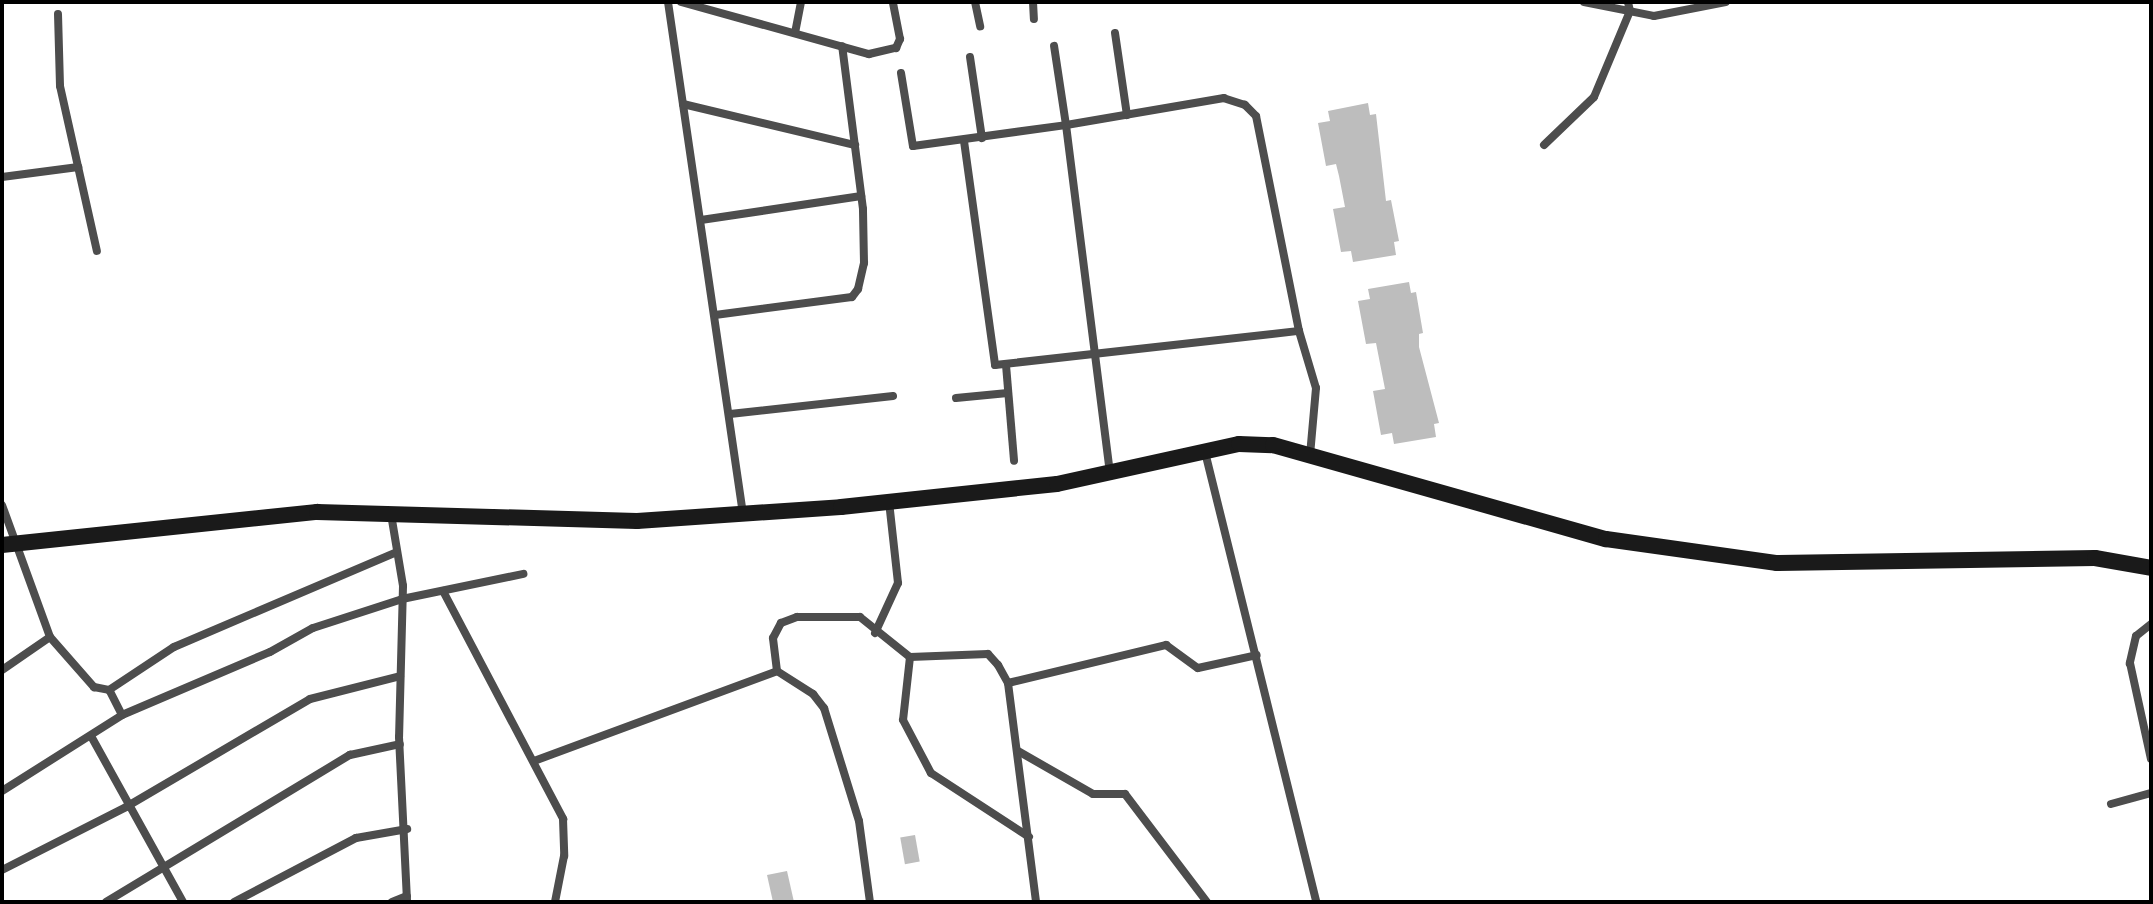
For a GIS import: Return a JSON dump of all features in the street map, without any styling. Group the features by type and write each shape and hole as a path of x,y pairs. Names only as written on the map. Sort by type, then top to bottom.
{"street":[{"path":"668,2 743,514"},
{"path":"681,2 869,54 896,48 900,39 893,2"},
{"path":"795,33 801,2"},
{"path":"975,2 980,26"},
{"path":"1033,2 1034,19"},
{"path":"1584,2 1629,7 1654,16 1726,2"},
{"path":"1544,145 1594,97 1629,7"},
{"path":"58,14 60,86 97,251"},
{"path":"1115,33 1127,115"},
{"path":"715,315 852,297 864,263 861,196 842,46"},
{"path":"1054,46 1110,473"},
{"path":"970,57 982,138"},
{"path":"901,73 913,146 964,141 1224,98 1245,105 1256,116 1299,331 1316,388 1310,456"},
{"path":"683,104 855,145"},
{"path":"964,141 990,358 995,365 1299,331"},
{"path":"2,177 78,167"},
{"path":"701,220 861,196"},
{"path":"1006,365 1014,461"},
{"path":"956,398 1008,393"},
{"path":"730,414 893,396"},
{"path":"8,543 317,512 637,521 743,514 1057,484 1239,444 1273,445 1606,539 1777,563 2095,558 2151,568"},
{"path":"1205,452 1316,902"},
{"path":"875,633 898,583 889,501"},
{"path":"2,505 8,543 50,637 94,687 109,690 174,647 397,552"},
{"path":"391,514 402,599 400,744 407,829 407,899 392,902"},
{"path":"2,791 122,715 313,628 402,599 523,574"},
{"path":"443,591 563,819 564,856 555,902"},
{"path":"777,671 773,638 781,623 797,617 860,617 875,633 910,657 988,654 1008,683 1036,902"},
{"path":"2151,624 2136,636 2130,663 2151,759"},
{"path":"2,670 50,637"},
{"path":"1008,683 1166,645 1198,668 1257,655"},
{"path":"910,657 903,720 931,773 1029,837"},
{"path":"534,761 777,671"},
{"path":"777,671 813,694 824,708 859,821 870,902"},
{"path":"2,870 128,805 310,699 400,676"},
{"path":"109,690 122,715"},
{"path":"91,736 183,902"},
{"path":"106,902 350,755 400,744"},
{"path":"1018,751 1093,794 1125,794 1207,902"},
{"path":"2111,804 2151,793"},
{"path":"234,902 356,838 407,829"}],"building":[{"path":"1368,103 1370,115 1376,114 1386,201 1391,200 1399,241 1394,242 1396,255 1353,262 1351,251 1341,252 1333,209 1345,207 1336,164 1326,166 1318,123 1330,121 1328,111"},
{"path":"1409,282 1411,293 1416,292 1423,333 1419,334 1419,347 1439,423 1434,424 1436,437 1394,444 1392,433 1381,435 1373,391 1385,389 1376,343 1366,344 1358,301 1370,299 1368,289"},
{"path":"915,835 920,862 905,864 900,838"},
{"path":"787,871 794,902 773,902 767,875"}]}
